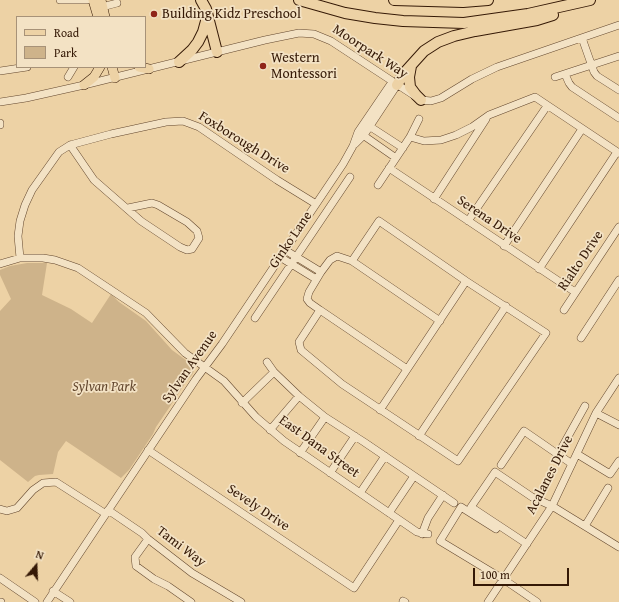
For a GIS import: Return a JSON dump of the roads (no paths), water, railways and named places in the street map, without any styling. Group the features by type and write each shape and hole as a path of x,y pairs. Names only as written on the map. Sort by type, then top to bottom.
{"highway":[{"path":"300,0 346,13 375,18 403,21 444,22 464,22 505,18 590,0"},
{"path":"394,0 463,2 488,0"},
{"path":"394,83 429,48 438,42 454,36 537,20 561,13 590,0"},
{"path":"203,4 217,52"},
{"path":"179,62 198,42 203,32 206,21 203,4"},
{"path":"412,65 409,83 412,90 421,100"}],"main road":[{"path":"98,6 104,16"},
{"path":"84,85 94,77 99,68"},
{"path":"112,68 117,77"},
{"path":"116,68 117,77"},
{"path":"144,68 150,69"}],"street":[{"path":"60,0 87,0"},
{"path":"98,6 117,3"},
{"path":"421,100 431,101 438,99 483,73 619,25"},
{"name":"Moorpark Way","path":"0,102 26,98 84,85 296,33 311,34 331,41 421,100"},
{"path":"582,38 591,65 596,74 619,90"},
{"path":"555,77 619,56"},
{"path":"0,71 20,68"},
{"path":"68,78 73,68"},
{"path":"565,74 572,87 619,118"},
{"name":"Sylvan Avenue","path":"47,602 204,367 229,333 343,164 394,83"},
{"path":"410,137 424,141 441,140 456,135 489,116 535,97 618,153 539,269"},
{"path":"468,221 547,106"},
{"path":"434,199 489,116"},
{"path":"378,184 410,137 419,119"},
{"name":"Foxborough Drive","path":"20,258 18,236 20,221 25,205 32,190 59,152 70,145 158,124 183,121 199,127 316,204"},
{"path":"367,125 403,148"},
{"path":"504,246 582,129"},
{"path":"361,134 396,158"},
{"path":"70,145 94,180 128,208 141,221 187,250 192,248 199,238 197,231 187,222 158,205 152,203 128,208"},
{"name":"Serena Drive","path":"389,168 575,292"},
{"name":"Ginko Lane","path":"255,318 350,177"},
{"path":"320,310 299,342 301,350 342,384 458,461 546,333 466,281 379,221 352,261"},
{"name":"Rialto Drive","path":"564,310 619,227"},
{"path":"285,250 321,272"},
{"path":"407,369 310,303 307,299 316,279 330,260 337,256 352,261 440,321"},
{"path":"280,257 316,279"},
{"name":"East Dana Street","path":"0,264 20,258 43,258 55,260 78,268 146,313 184,353 224,381 242,403 270,430 300,453 389,513 425,534 428,518 443,495"},
{"path":"581,338 619,280"},
{"path":"380,410 466,281"},
{"path":"419,436 506,306"},
{"path":"267,362 274,372 299,396 325,417 454,503"},
{"path":"242,403 274,372"},
{"name":"Acalanes Drive","path":"488,602 552,506 596,413 619,378"},
{"path":"270,430 299,396"},
{"path":"561,449 585,406"},
{"path":"596,413 619,425"},
{"path":"300,453 325,417"},
{"path":"501,465 524,431 572,464"},
{"path":"330,473 355,436"},
{"name":"Sevely Drive","path":"148,450 354,588 400,520"},
{"path":"577,454 610,474 619,461"},
{"path":"360,493 385,456"},
{"path":"526,545 471,507 495,472 534,497 552,506 619,547"},
{"path":"389,513 414,476"},
{"name":"Tami Way","path":"0,509 7,511 17,508 33,490 43,482 56,482 142,533 192,572 239,602"},
{"path":"585,526 608,488"},
{"path":"526,545 461,507 440,541 503,579 537,602"},
{"path":"148,539 135,557 136,566 191,602"},
{"path":"0,578 35,602"},
{"path":"54,591 70,602"}],"place":[{"name":"Building Kidz Preschool","path":"154,14"},
{"name":"Western Montessori","path":"263,66"}],"park label":[{"name":"Sylvan Park","path":"104,387"}]}
